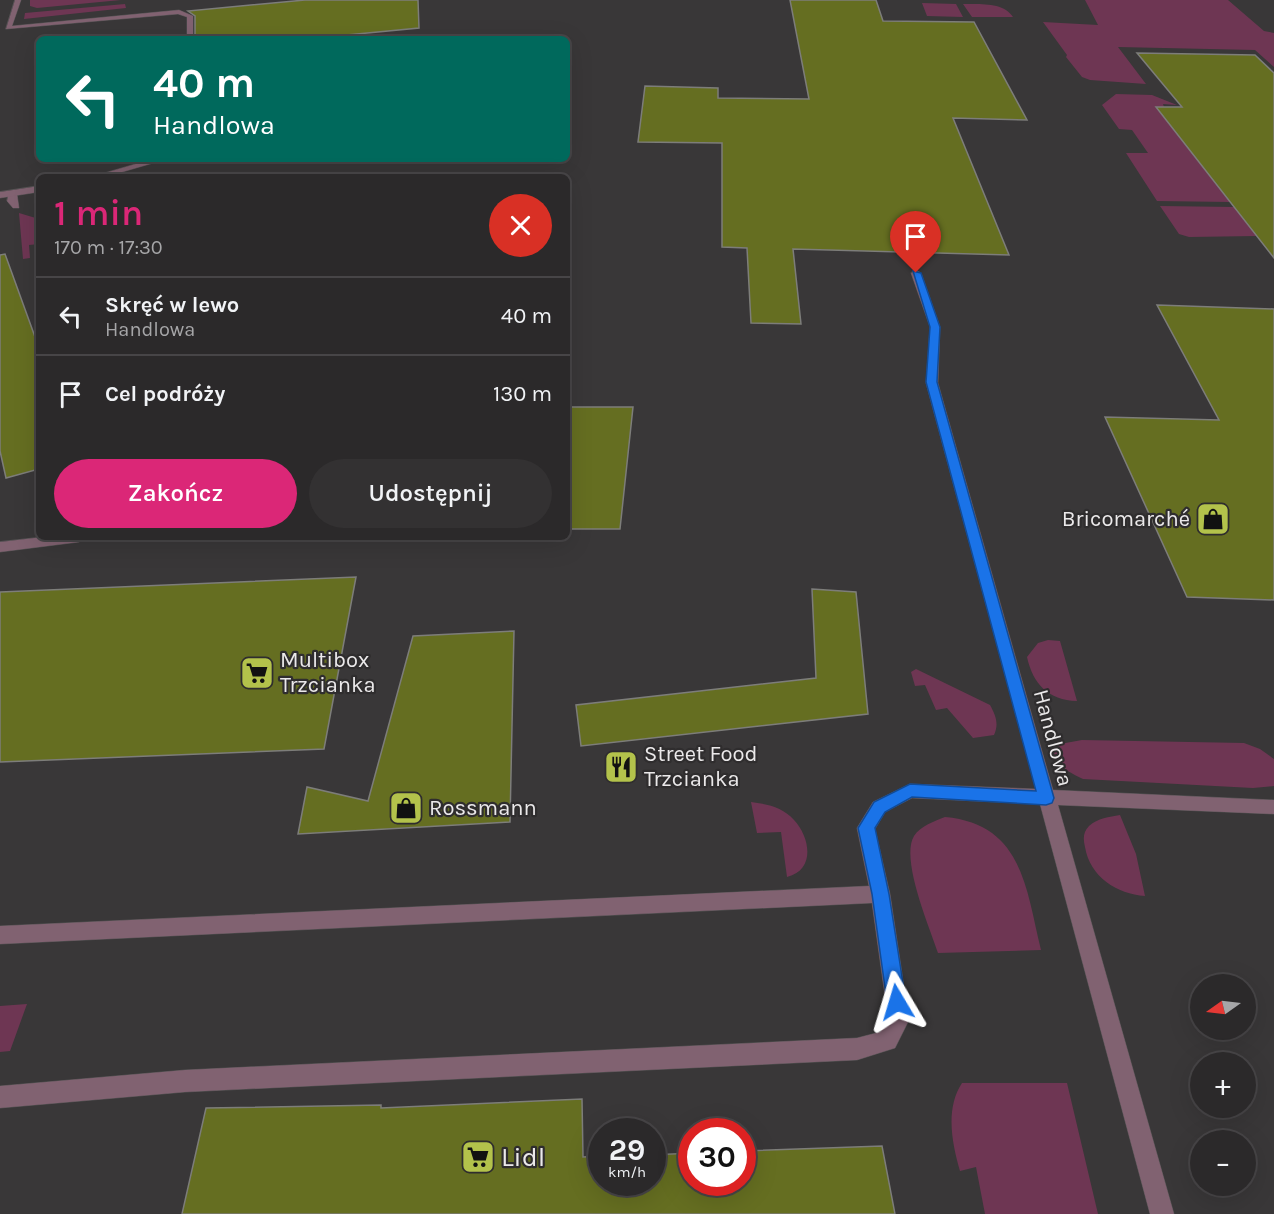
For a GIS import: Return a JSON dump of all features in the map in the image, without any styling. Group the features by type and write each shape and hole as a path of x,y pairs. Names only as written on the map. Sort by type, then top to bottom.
{"street":[{"path":"18,0 8,28 179,12 190,16 190,36"},
{"path":"106,174 152,162"},
{"path":"0,195 36,190"},
{"path":"12,194 12,201 16,206"},
{"name":"Handlowa","path":"916,273 935,327 932,382 1162,1214"},
{"path":"0,548 57,540"},
{"path":"0,1097 185,1081 857,1049 886,1041 899,1020 880,894 866,828 879,807 910,791 1274,807"},
{"path":"0,934 552,911 880,894"}],"shaded area":[{"path":"30,0 121,0 37,8 30,6"},
{"path":"1085,0 1228,0 1264,31 1274,33 1274,67 1255,50 1118,47 1146,84 1090,80 1082,77 1043,22 1098,25"},
{"path":"922,3 956,4 963,17 927,16"},
{"path":"125,4 126,8 24,19 25,13"},
{"path":"963,4 997,6 1009,12 1013,17 972,17"},
{"path":"1116,94 1152,95 1177,105 1163,104 1164,107 1157,107 1230,202 1157,201 1126,153 1148,153 1132,130 1119,129 1102,105"},
{"path":"1160,206 1235,207 1257,236 1189,237 1179,234"},
{"path":"19,213 36,218 36,244 29,245 30,258 23,259"},
{"path":"1048,640 1060,641 1077,701 1058,698 1050,694 1043,689 1033,675 1027,657 1038,643"},
{"path":"916,669 990,705 996,720 994,735 973,738 947,708 936,710 925,685 915,686 911,672"},
{"path":"1082,740 1244,743 1260,749 1274,759 1274,786 1253,788 1083,779 1059,764 1054,749 1060,744"},
{"path":"751,802 780,809 799,827 804,835 807,852 803,868 796,873 787,877 781,832 757,833"},
{"path":"1120,815 1136,854 1145,896 1125,892 1106,882 1088,858 1084,844 1087,828 1092,823"},
{"path":"945,817 971,822 991,832 1006,846 1017,863 1025,883 1041,950 938,953 913,877 911,847 914,836 920,829"},
{"path":"27,1004 10,1051 0,1052 0,1006"},
{"path":"962,1083 1067,1083 1098,1214 985,1214 976,1167 960,1171 953,1138 953,1104"}],"building":[{"path":"305,0 418,0 419,28 336,36 195,36 195,16 188,11"},
{"path":"790,0 876,0 883,21 974,22 1027,120 953,118 1009,255 793,249 801,324 751,323 747,248 722,247 722,143 638,142 645,86 718,88 718,98 809,99"},
{"path":"1137,53 1255,55 1274,73 1274,258 1156,107 1182,107"},
{"path":"5,254 36,340 36,470 6,478 0,451 0,255"},
{"name":"Bricomarché","path":"1157,305 1274,309 1274,600 1187,597 1105,417 1219,420"},
{"path":"570,407 633,407 620,529 570,529"},
{"name":"Multibox Trzcianka","path":"356,577 324,749 0,762 0,592"},
{"path":"812,589 856,592 868,714 581,746 576,705 816,678"},
{"path":"514,631 510,822 298,834 307,787 368,801 413,636"},
{"name":"Lidl","path":"582,1099 583,1157 588,1157 588,1196 666,1196 666,1154 678,1154 678,1196 756,1196 756,1150 882,1146 895,1214 182,1214 206,1108 381,1105 381,1108"}],"place":[{"name":"Bricomarché","path":"1213,519"},
{"name":"Multibox Trzcianka","path":"257,673"},
{"name":"Street Food Trzcianka","path":"621,767"},
{"name":"Rossmann","path":"406,808"},
{"name":"Lidl","path":"478,1157"}],"route":[{"path":"897,1002 880,894 866,828 879,807 910,791 1046,798 932,382 935,327 916,273"}]}
